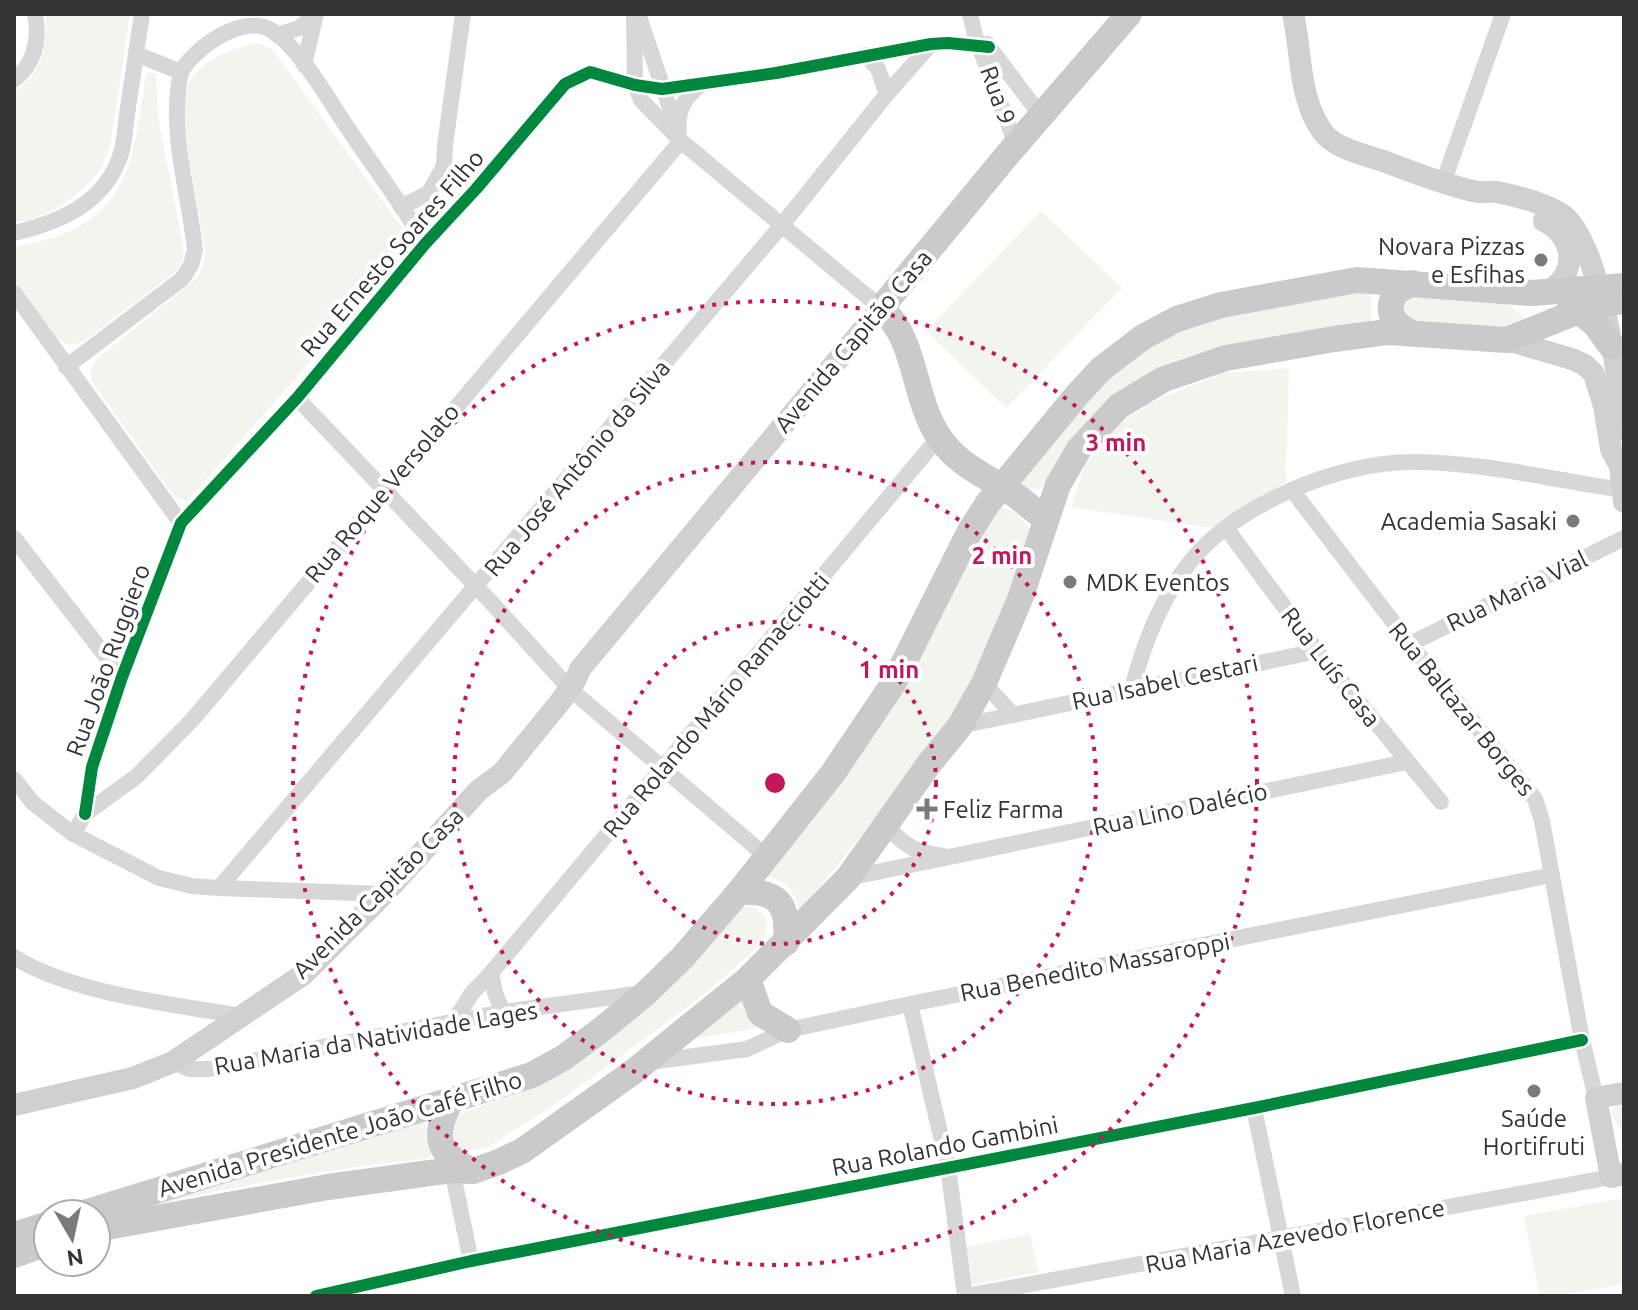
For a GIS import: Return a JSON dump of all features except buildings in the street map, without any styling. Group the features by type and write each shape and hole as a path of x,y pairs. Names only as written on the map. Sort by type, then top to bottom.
{"main road":[{"name":"Avenida Capitão Casa","path":"14,1105 133,1078 173,1062 304,974 384,894 479,790 491,766 547,694 570,679 1129,14"},
{"path":"1293,14 1306,95 1323,133 1331,141 1477,193 1492,203 1548,223 1565,238 1567,273 1559,285 1539,293 1538,318 1516,336 1591,370 1600,389 1611,449 1622,460 1624,502"},
{"path":"1477,193 1494,192 1526,200 1564,216 1580,234 1601,300 1595,324 1611,346 1624,430"},
{"name":"Avenida Presidente João Café Filho","path":"112,1205 532,1075 563,1058 646,993 683,957 739,892 833,773 893,684 970,531 1002,487 1101,369 1143,337 1177,319 1221,305 1357,280 1601,300"},
{"path":"1410,332 1393,320 1390,307 1396,292 1412,283"},
{"name":"Avenida Presidente João Café Filho","path":"112,1226 328,1187 463,1170 499,1162 543,1138 713,1009 786,943 848,878 929,764 960,726 984,683 1020,599 1058,485 1079,449 1106,418 1144,388 1226,358 1362,335 1410,332 1516,336 1601,300 1624,286"},
{"path":"881,308 893,319 905,341 915,378 939,437 960,461 1046,520"},
{"path":"960,461 969,497 970,531"},
{"path":"739,892 763,892 779,901 785,913 786,943"},
{"path":"748,979 760,1013 788,1030"},
{"path":"1617,1176 1596,1098 1624,1093"},
{"path":"450,1102 439,1133 442,1149 463,1170"}],"street":[{"path":"14,80 32,61 38,31 35,14"},
{"path":"14,233 45,226 74,212 94,197 112,177 122,150 142,14"},
{"path":"277,35 299,28 316,14"},
{"path":"304,65 316,14"},
{"path":"401,207 429,193 444,166 463,14"},
{"path":"636,14 635,85 641,100 681,141 881,308"},
{"path":"636,14 681,141"},
{"path":"1443,183 1503,14"},
{"path":"972,20 984,47"},
{"path":"66,367 182,279 191,265 195,250 176,123 176,93 187,61 219,36 255,26 265,27 277,35 304,65 425,244"},
{"name":"Rua Ernesto Soares Filho","path":"181,523 297,398 425,244 571,80 590,72 662,89 931,44 984,47"},
{"name":"Rua José Antônio da Silva","path":"219,888 782,225 931,44"},
{"name":"Rua 9","path":"984,47 1041,116"},
{"name":"Rua 9","path":"984,47 1016,145"},
{"path":"136,54 181,72"},
{"path":"866,55 878,69 887,94"},
{"path":"681,141 680,109 691,91 702,84"},
{"name":"Rua Roque Versolato","path":"73,834 85,814 137,776 193,719 681,141"},
{"path":"444,166 476,189"},
{"path":"14,293 181,523"},
{"path":"297,398 475,587 663,769 767,857"},
{"name":"Rua Rolando Mário Ramacciotti","path":"453,1023 472,993 939,437"},
{"path":"1132,688 1143,648 1170,591 1191,560 1226,528 1292,490 1337,473 1411,462 1478,467 1623,490"},
{"name":"Rua Baltazar Borges","path":"1292,490 1410,644 1535,799 1596,1098"},
{"name":"Rua João Ruggiero","path":"85,814 92,767 122,677 181,523"},
{"name":"Rua Luís Casa","path":"1226,528 1317,651 1441,802"},
{"path":"14,538 122,677"},
{"name":"Rua Maria Vial","path":"1410,644 1624,538"},
{"name":"Rua Isabel Cestari","path":"960,726 1317,651"},
{"path":"984,683 1013,715"},
{"name":"Rua Lino Dalécio","path":"848,878 1407,762"},
{"path":"14,779 33,803 73,834 159,878 192,886 219,888 384,894"},
{"name":"Rua Lino Dalécio","path":"886,826 906,846 916,851 953,857"},
{"name":"Rua Benedito Massaroppi","path":"640,1064 747,1049 788,1030 1552,875"},
{"path":"14,957 84,985 145,1000 241,1016"},
{"path":"491,973 503,1012"},
{"name":"Rua Maria da Natividade Lages","path":"173,1062 189,1069 210,1069 503,1012 646,993"},
{"path":"581,1002 599,1015 601,1030"},
{"path":"910,1004 948,1167 966,1296"},
{"name":"Rua Rolando Gambini","path":"316,1296 471,1261 1254,1108 1582,1040"},
{"path":"1254,1108 1293,1296"},
{"path":"463,1170 471,1261"},
{"name":"Rua Maria Azevedo Florence","path":"966,1296 1056,1288 1282,1238 1617,1176"}],"shaded area":[{"path":"46,14 130,14 110,147 101,169 78,193 56,209 27,221 14,221 14,92 32,77 37,68 45,37"},
{"path":"257,43 272,49 410,239 407,252 188,500 176,499 92,382 90,370 97,359 197,278 204,264 205,248 187,141 187,88 199,70 216,57"},
{"path":"146,73 156,74 158,117 183,245 183,259 175,272 83,342 69,345 56,339 14,281 14,247 52,238 80,226 102,210 117,190 128,167"},
{"path":"1041,211 1122,288 1006,408 926,331"},
{"path":"1371,289 1371,323 1296,333 1198,353 1169,363 1142,379 1047,483 1038,490 1026,489 1021,481 1106,374 1185,322"},
{"path":"1405,294 1502,300 1523,317 1522,325 1511,331 1417,322 1404,317"},
{"path":"1289,368 1286,482 1211,528 1071,507 1085,465 1116,427 1152,402 1223,373"},
{"path":"992,505 1010,510 1025,523 1032,534 1029,556 965,695 916,768 800,911 789,888 766,876"},
{"path":"743,906 756,908 765,917 767,930 760,945 702,996 553,1106 487,1147 470,1151 457,1149 450,1137 457,1115 528,1089"},
{"path":"745,997 763,1027 687,1040"},
{"path":"1624,1102 1624,1134 1611,1115 1614,1107"},
{"path":"425,1118 426,1138 432,1158 263,1182 112,1213"},
{"path":"1624,1198 1624,1284 1540,1296 1524,1216"},
{"path":"1030,1234 1038,1272 973,1285 966,1247"}],"cycle path":[{"path":"85,814 92,767 122,677 181,523 297,398 425,244 565,84 590,72 662,89 776,73 931,44 989,47"},
{"path":"316,1296 471,1261 1254,1108 1582,1040"}],"place":[{"name":"Novara Pizzas e Esfihas","path":"1541,260"},
{"name":"Academia Sasaki","path":"1573,521"},
{"name":"MDK Eventos","path":"1070,582"},
{"name":"Feliz Farma","path":"927,809"},
{"name":"Saúde Hortifruti","path":"1534,1091"}]}
